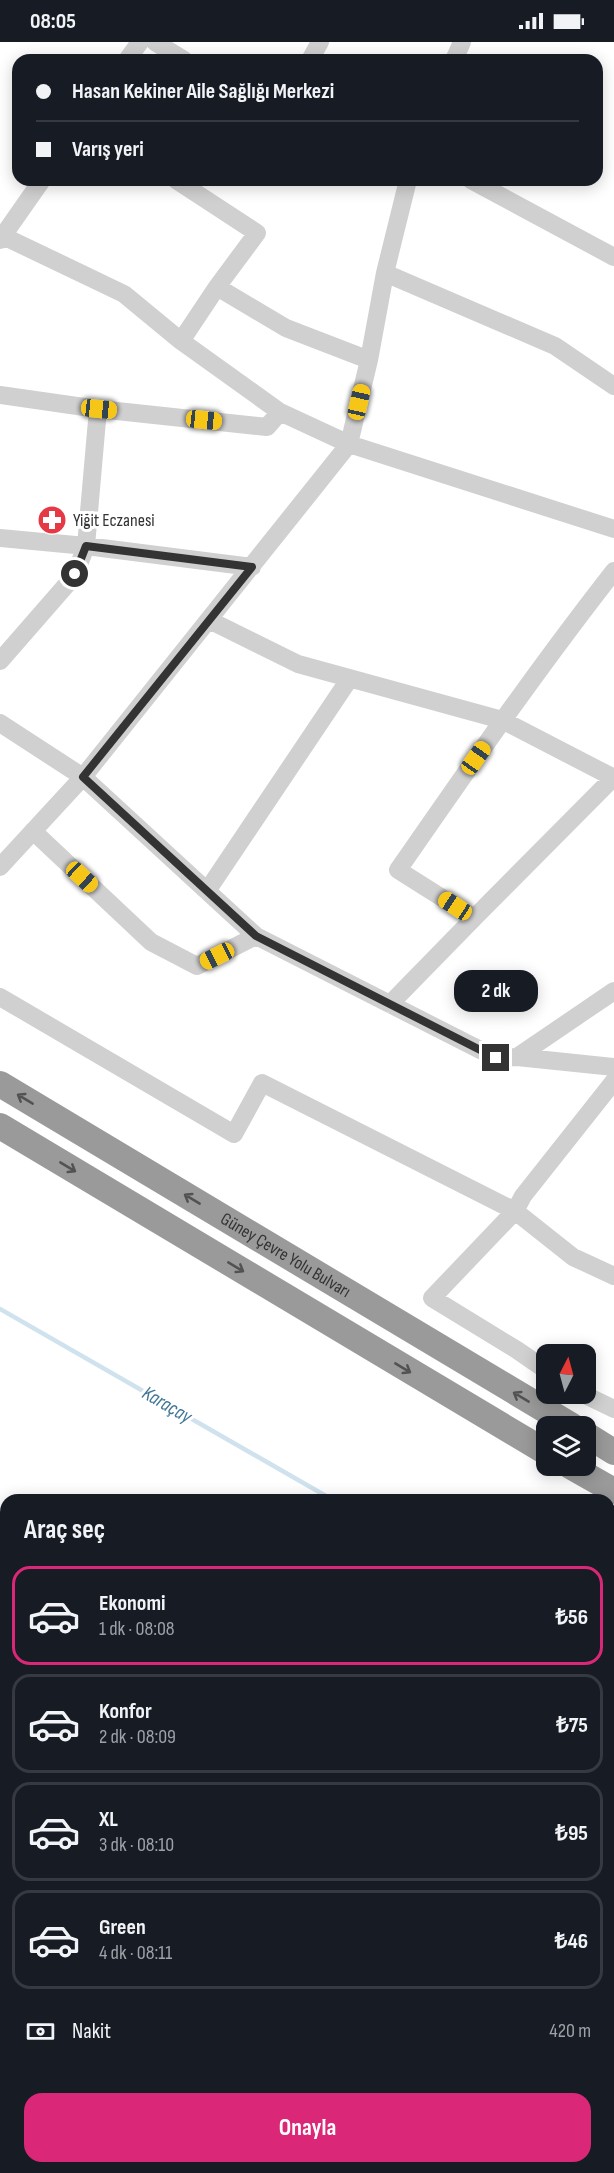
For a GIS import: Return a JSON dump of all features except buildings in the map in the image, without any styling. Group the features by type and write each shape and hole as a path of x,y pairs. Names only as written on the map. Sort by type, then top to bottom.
{"highway":[{"name":"Güney Çevre Yolu Bulvarı","path":"0,1084 555,1416"},
{"name":"Güney Çevre Yolu Bulvarı","path":"0,1126 536,1446"},
{"path":"596,1441 614,1452"},
{"path":"588,1476 614,1491"}],"street":[{"path":"155,42 174,54"},
{"path":"38,186 1,238 124,294 181,341 280,412 348,444 614,529"},
{"path":"181,341 257,233 185,186"},
{"path":"0,867 83,777 348,444 369,360 385,273 407,186"},
{"path":"482,186 614,257"},
{"path":"385,273 555,346 614,386"},
{"path":"217,287 286,328 369,360"},
{"path":"0,395 99,409 267,427 280,412"},
{"path":"0,661 75,574 86,546 99,409"},
{"path":"0,538 86,546 252,567"},
{"path":"474,918 398,870 502,720 614,571"},
{"path":"209,620 298,664 502,720 613,778 390,1004"},
{"path":"207,891 350,678"},
{"path":"0,723 83,777 256,936 496,1058 517,1057 614,1067"},
{"path":"33,831 151,942 197,966 256,936"},
{"path":"517,1057 614,991"},
{"path":"0,997 234,1134 262,1083 515,1210 573,1257 614,1276"},
{"path":"536,1363 432,1298 515,1210 523,1196 614,1081"},
{"path":"596,1400 614,1409"}],"waterway":[{"name":"Karaçay","path":"0,1309 323,1494"}],"place":[{"name":"Yiğit Eczanesi","path":"52,520"}],"route":[{"path":"75,574 86,546 252,567 83,777 256,936 496,1058"}]}
